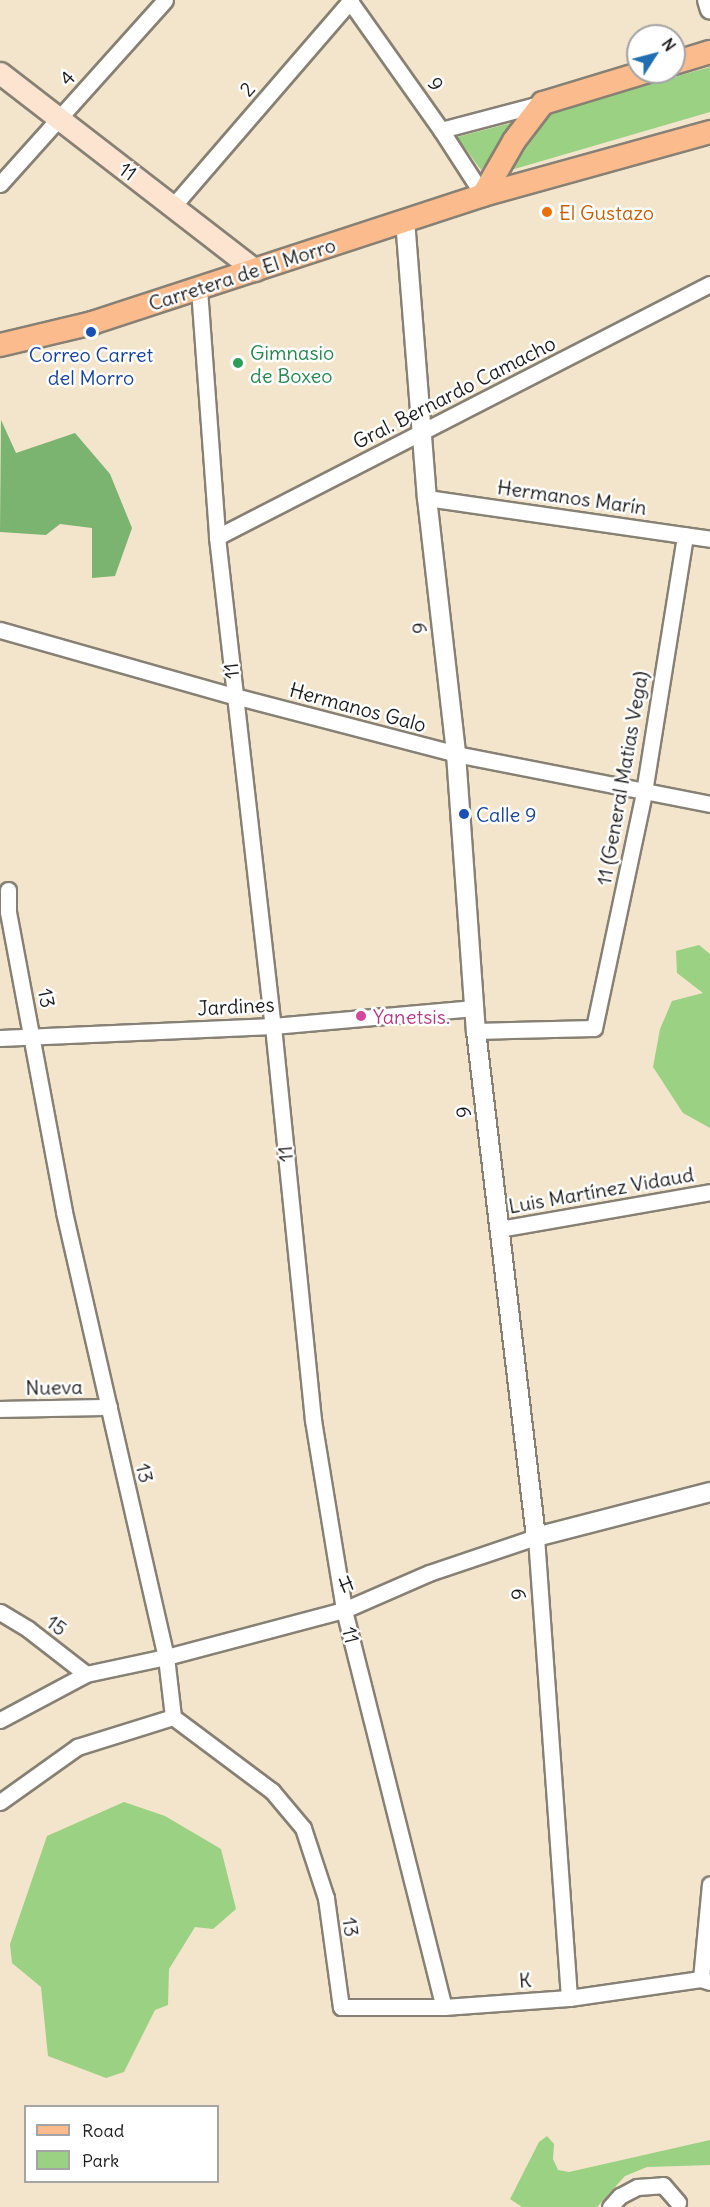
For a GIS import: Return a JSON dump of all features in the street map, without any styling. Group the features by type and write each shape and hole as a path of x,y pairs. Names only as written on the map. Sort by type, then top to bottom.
{"main road":[{"path":"686,59 710,52"},
{"name":"11","path":"0,73 255,270"},
{"path":"483,195 513,141 543,103 626,78"},
{"name":"Carretera de El Morro","path":"0,345 92,323 483,195 710,132"}],"street":[{"name":"4","path":"0,184 165,0"},
{"name":"9","path":"350,0 441,129 483,195"},
{"name":"2","path":"174,206 350,0"},
{"path":"707,0 710,10"},
{"path":"441,129 543,103"},
{"name":"9","path":"405,220 427,498 456,754 476,1031 537,1538 569,1998"},
{"name":"Gral. Bernardo Camacho","path":"217,537 710,284"},
{"name":"11","path":"199,289 217,537 273,1026 313,1420 344,1610 444,2007"},
{"name":"Hermanos Marín","path":"427,498 710,539"},
{"name":"11 (General Matias Vega)","path":"476,1031 594,1028 644,792 685,535"},
{"name":"Hermanos Galo","path":"0,630 234,696 456,754 710,804"},
{"name":"13","path":"8,890 8,912 33,1035 64,1212 166,1657 173,1717 272,1791 303,1828 326,1898 341,2007"},
{"name":"Jardines","path":"0,1038 273,1026 474,1008"},
{"name":"Luis Martínez Vidaud","path":"499,1228 631,1208 710,1192"},
{"name":"Nueva","path":"0,1409 109,1407"},
{"name":"H","path":"0,1720 86,1674 166,1657 344,1610 429,1573 537,1538 710,1492"},
{"name":"15","path":"0,1612 28,1629 86,1674"},
{"path":"0,1802 77,1747 173,1717"},
{"path":"707,1978 710,1884"},
{"name":"K","path":"341,2007 444,2007 569,1998 707,1978"},
{"path":"610,2207 620,2196 637,2187 663,2185 678,2202"}],"green space":[{"path":"710,67 710,112 511,170 552,111 649,84 686,84 686,74"},
{"path":"515,122 481,170 457,137"},
{"path":"1,420 16,453 75,433 110,474 132,528 115,576 92,578 92,528 60,524 46,535 0,532"},
{"path":"699,945 710,954 710,1128 683,1113 653,1067 660,1029 672,1001 703,993 677,973 676,951"},
{"path":"124,1802 165,1816 221,1849 236,1909 213,1929 195,1927 169,1969 168,2005 155,2010 124,2072 106,2078 48,2056 41,1987 12,1963 10,1944 47,1836"},
{"path":"547,2136 554,2144 553,2159 558,2170 569,2172 710,2140 710,2165 647,2167 625,2176 597,2207 522,2207 510,2199 539,2142"}],"place":[{"name":"El Gustazo","path":"547,212"},
{"name":"Correo Carret del Morro","path":"91,332"},
{"name":"Gimnasio de Boxeo","path":"238,363"},
{"name":"Calle 9","path":"464,814"},
{"name":"Yanetsis.","path":"361,1016"}]}
